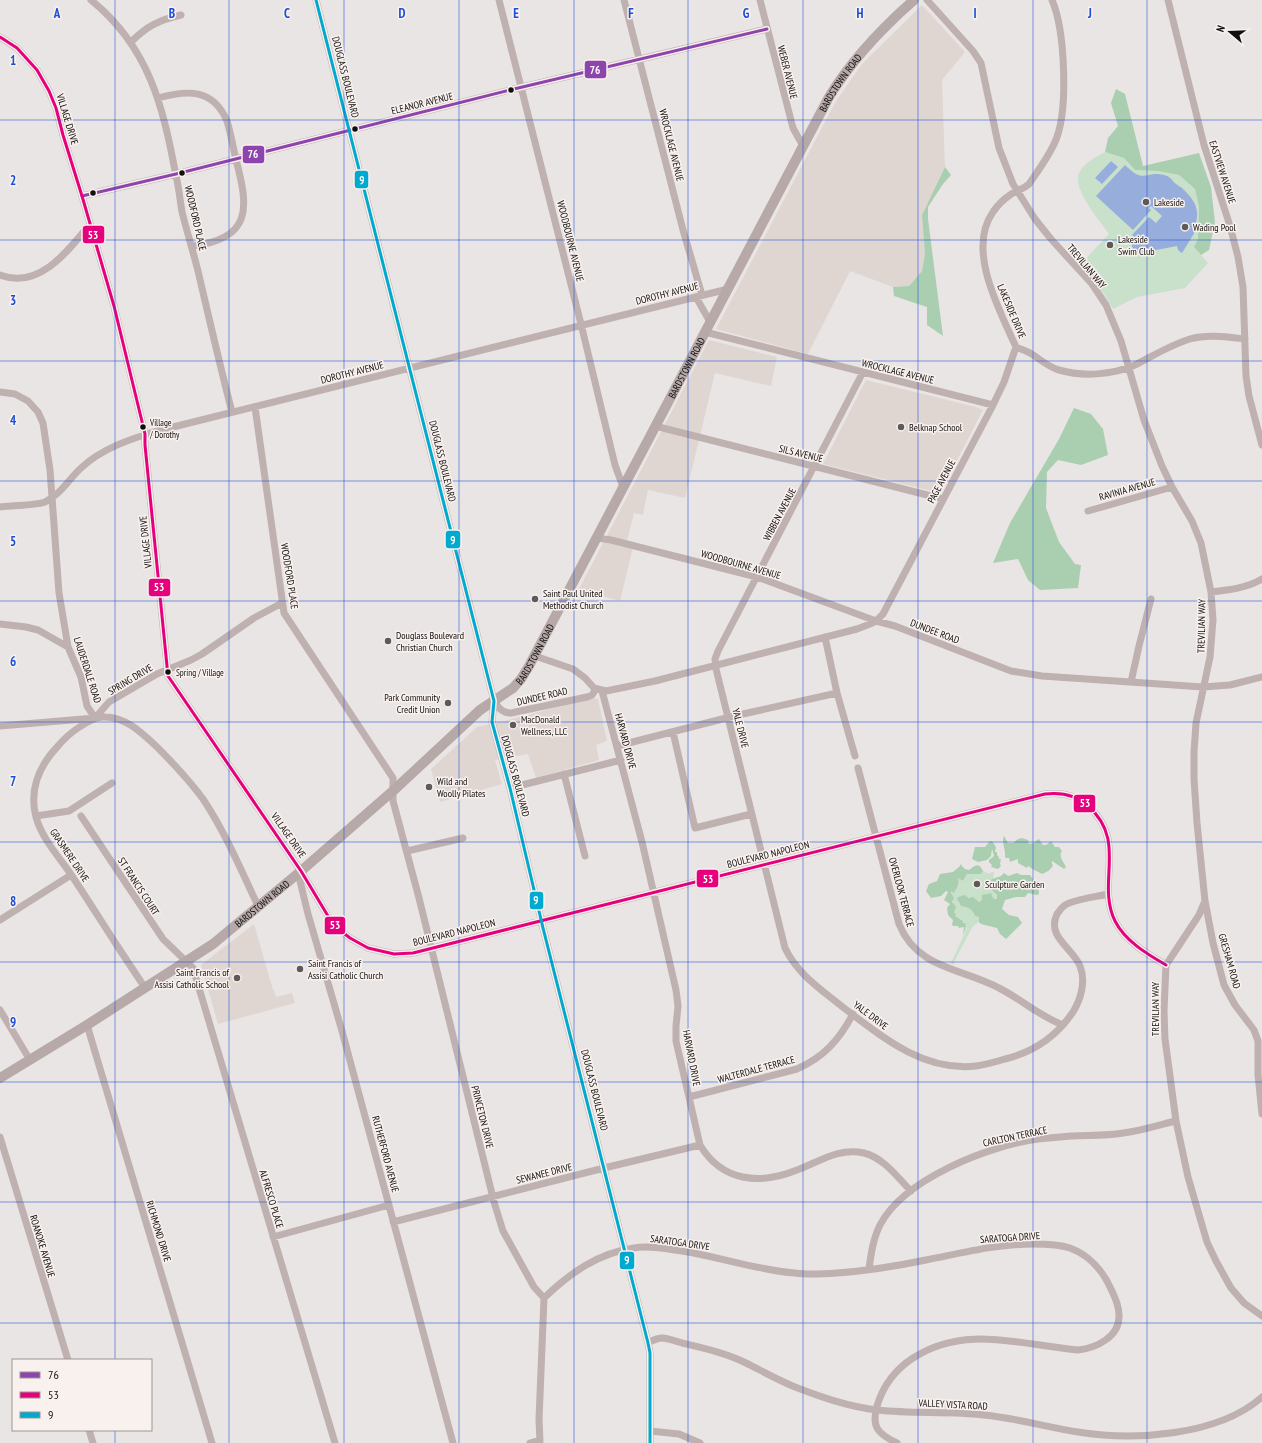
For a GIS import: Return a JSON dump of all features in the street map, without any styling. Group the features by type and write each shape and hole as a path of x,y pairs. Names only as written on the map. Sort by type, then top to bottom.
{"main road":[{"name":"BARDSTOWN ROAD","path":"0,1078 87,1025 213,944 301,871 394,790 480,710 508,692 521,679 535,656 829,97 844,74 874,40 914,0"}],"street":[{"name":"WOODFORD PLACE","path":"91,0 112,19 131,42 146,67 158,98 176,174 183,212 232,412"},
{"name":"DOUGLASS BOULEVARD","path":"316,0 494,701 492,722 510,788 648,1343 650,1443"},
{"name":"WOODBOURNE AVENUE","path":"499,0 582,324 615,465 624,487"},
{"name":"WROCKLAGE AVENUE","path":"624,0 699,296 710,322"},
{"name":"WEBER AVENUE","path":"760,0 793,128 803,146"},
{"name":"TREVILIAN WAY","path":"927,0 973,51 981,63 999,148 1017,191 1035,219 1092,284 1106,305 1119,336 1144,420 1162,466 1172,487 1192,521 1201,543 1211,592 1212,640 1210,657 1196,723 1194,779 1205,901"},
{"name":"LAKESIDE DRIVE","path":"1052,0 1060,28 1062,57 1063,88 1060,127 1055,144 1029,184 1025,188 1010,194 993,211 985,232 983,246 990,289 1016,347 1058,370 1070,373 1091,374 1118,371 1190,339 1221,336 1245,339"},
{"name":"EASTVIEW AVENUE","path":"1168,0 1204,145 1230,226 1238,257 1242,287 1246,376 1249,396 1262,445"},
{"path":"131,42 146,28 167,18 181,16"},
{"name":"ELEANOR AVENUE","path":"82,196 767,28"},
{"name":"VILLAGE DRIVE","path":"0,37 12,44 25,55 37,70 49,90 56,108 114,306 145,434 168,676 301,871"},
{"path":"158,98 180,93 190,93 205,96 214,102 221,110 227,121 236,159 245,199 241,220 235,229 220,240 192,246"},
{"path":"0,275 21,278 42,272 59,259 90,224"},
{"name":"DOROTHY AVENUE","path":"0,507 44,503 52,498 81,468 96,457 111,448 145,434 582,324 728,289"},
{"name":"WROCKLAGE AVENUE","path":"705,332 993,405"},
{"name":"PAGE AVENUE","path":"876,620 883,614 993,405 1004,382 1016,347"},
{"name":"WIBBEN AVENUE","path":"716,665 715,659 718,651 863,372"},
{"name":"LAUDERDALE ROAD","path":"0,392 15,394 23,397 38,412 43,423 50,470 59,593 68,647 81,677 87,706 95,718 119,720 127,723 143,734 185,777 202,799 224,835 258,906"},
{"name":"WOODFORD PLACE","path":"255,407 284,613 393,778 394,790"},
{"name":"SILS AVENUE","path":"655,426 943,499"},
{"name":"RAVINIA AVENUE","path":"1088,511 1172,487"},
{"name":"WOODBOURNE AVENUE","path":"597,538 611,540 756,578 876,620"},
{"path":"1211,592 1243,587 1256,583 1262,579"},
{"path":"1131,682 1151,599"},
{"name":"SPRING DRIVE","path":"95,718 110,702 168,668 191,660 202,654 254,618 282,603"},
{"name":"DUNDEE ROAD","path":"494,701 500,710 505,713 511,713 587,697 601,690 716,665 858,629 876,620 1018,673 1203,687 1230,685 1262,677"},
{"path":"0,624 38,630 68,647"},
{"path":"825,637 837,693 856,756"},
{"path":"535,656 573,669 601,690"},
{"name":"YALE DRIVE","path":"716,665 751,814 785,948 793,963 811,982 887,1040 919,1058 942,1065 962,1067 977,1066 1022,1054 1043,1044 1053,1036 1073,1012 1079,1001 1083,977 1077,960 1056,934 1056,918 1062,908 1069,903 1108,894"},
{"name":"HARVARD DRIVE","path":"601,690 621,760 676,990 678,1006 676,1041 700,1145 706,1155 719,1167 735,1175 746,1178 765,1178 784,1175 841,1152 853,1151 866,1154 885,1164 911,1191"},
{"path":"617,746 728,718 837,693"},
{"path":"0,726 95,718"},
{"name":"GRASMERE DRIVE","path":"95,718 73,732 47,758 40,769 35,784 34,800 36,816 43,835 145,988"},
{"path":"673,732 695,828 751,814"},
{"path":"510,788 621,760"},
{"name":"OVERLOOK TERRACE","path":"858,768 899,924 905,937 915,950 938,964 998,988 1038,1013 1063,1024"},
{"path":"564,774 585,856"},
{"path":"36,816 69,811 112,783"},
{"name":"PRINCETON DRIVE","path":"394,790 393,801 432,948 492,1196 503,1231 534,1287 544,1298"},
{"name":"BOULEVARD NAPOLEON","path":"301,871 332,922 343,933 356,942 374,950 394,954 413,953 1045,794 1059,793 1066,794 1086,804 1095,812 1104,826 1108,835 1110,849 1108,894 1115,921 1124,934 1141,949 1166,965"},
{"name":"ST FRANCIS COURT","path":"81,816 163,939 187,962"},
{"path":"407,851 463,838"},
{"name":"RUTHERFORD AVENUE","path":"301,871 300,881 308,914 342,1031 453,1443"},
{"path":"0,920 71,875"},
{"path":"1166,965 1199,915 1205,901"},
{"name":"GRESHAM ROAD","path":"1205,901 1213,943 1224,985 1235,1005 1254,1030 1258,1041 1258,1075 1262,1114"},
{"name":"ALFRESCO PLACE","path":"187,962 193,968 334,1443"},
{"name":"TREVILIAN WAY","path":"1166,965 1164,1011 1165,1039 1176,1121 1188,1177 1207,1242 1216,1261 1231,1288 1244,1303 1262,1316"},
{"path":"0,1010 30,1060"},
{"name":"WALTERDALE TERRACE","path":"689,1097 797,1069 807,1064 823,1054 830,1047 853,1014"},
{"name":"RICHMOND DRIVE","path":"87,1025 212,1443"},
{"name":"CARLTON TERRACE","path":"869,1269 875,1237 880,1225 894,1206 911,1191 956,1164 979,1154 1008,1146 1044,1139 1123,1133 1176,1121"},
{"name":"ROANOKE AVENUE","path":"0,1137 68,1359"},
{"name":"SEWANEE DRIVE","path":"393,1222 700,1145"},
{"path":"273,1237 389,1205"},
{"name":"SARATOGA DRIVE","path":"544,1298 568,1276 581,1267 613,1253 636,1247 700,1254 795,1274 840,1273 925,1260 977,1249 1032,1244 1062,1246 1084,1255 1096,1266 1108,1283 1117,1303 1119,1316 1117,1328 1110,1337 1103,1342 1086,1349 1069,1349 986,1338 964,1339 935,1346 921,1352 897,1371 885,1388 876,1410 874,1419 877,1430 885,1437 896,1443"},
{"path":"530,1443 540,1441 539,1419 544,1298"},
{"name":"VALLEY VISTA ROAD","path":"648,1343 653,1339 663,1338 703,1348 745,1363 769,1376 819,1396 876,1410 972,1414 1013,1419 1080,1432 1139,1435 1166,1433 1193,1428 1216,1423 1240,1413 1262,1397"},
{"path":"89,1431 92,1443"},
{"path":"650,1431 679,1434 700,1443"}],"shaded area":[{"path":"922,5 965,52 942,80 945,167 922,215 925,254 922,271 909,286 893,287 850,271 808,354 716,329 836,101 862,64"},
{"path":"709,340 777,357 771,386 715,373 685,498 648,490 643,515 634,513 627,541 634,543 620,601 579,589"},
{"path":"866,380 983,410 940,493 823,464"},
{"path":"591,698 598,699 607,741 596,745 599,760 536,778 528,754 495,760 502,784 440,802 431,769 477,727"},
{"name":"Saint Francis of Assisi Catholic School","path":"254,924 276,997 292,993 295,1003 218,1024 201,965"}],"green space":[{"path":"1116,89 1125,94 1143,166 1199,153 1211,187 1215,222 1209,250 1201,255 1194,247 1198,239 1199,207 1195,189 1179,175 1158,171 1135,170 1124,158 1105,152 1108,138 1118,126 1111,103"},
{"path":"1105,152 1124,158 1135,170 1158,171 1179,175 1195,189 1199,207 1198,239 1194,247 1208,263 1185,288 1137,297 1113,309 1104,294 1080,265 1109,234 1088,205 1079,187 1078,180 1079,173 1084,166"},
{"path":"945,167 951,175 943,184 928,207 928,219 943,336 927,325 927,307 894,296 893,287 909,286 922,271 925,254 922,215"},
{"path":"1074,408 1091,414 1103,429 1108,455 1081,465 1058,460 1047,472 1046,508 1059,542 1075,564 1081,565 1078,588 1040,590 1028,580 1018,559 993,563 1010,523 1059,439"},
{"path":"1004,836 1008,843 1013,843 1022,838 1028,840 1029,844 1034,843 1039,839 1043,845 1046,845 1051,841 1055,847 1059,847 1062,851 1061,857 1066,867 1064,869 1052,861 1053,865 1051,868 1042,874 1028,866 1027,868 1018,863 1018,859 1010,862 1009,858 1005,857 1003,841"},
{"path":"990,841 992,841 996,847 995,852 997,852 999,859 1001,859 1001,866 998,869 991,867 992,865 989,862 989,860 994,856 992,849 991,856 987,860 978,862 972,859 975,847 985,847"},
{"path":"960,864 965,869 969,870 978,865 983,871 981,874 967,874 963,881 958,878 959,882 954,893 951,891 954,898 952,902 956,907 954,912 956,914 955,916 966,925 963,935 964,927 959,928 958,926 953,926 953,920 948,915 947,908 950,904 944,900 948,892 946,891 941,896 931,898 926,891 929,884 937,881 940,874 953,872 960,866"},
{"path":"983,871 990,874 991,872 994,872 990,888 995,892 997,897 993,899 991,893 985,894 979,902 967,896 958,897 958,902 961,906 968,908 975,916 979,917 979,922 973,926 954,962 954,965 950,963 967,928 963,921 955,916 951,891 959,885 958,877 963,881 967,874 981,874"},
{"path":"1004,873 1008,876 1017,873 1021,875 1030,875 1034,881 1038,881 1039,894 1028,893 1025,897 1016,897 1005,900 1002,909 1009,915 1018,917 1022,923 1006,939 1000,934 997,928 981,924 979,922 979,917 975,916 970,909 961,906 957,899 958,897 965,895 969,898 973,897 979,902 982,900 982,895 991,893 993,898 996,899 997,895 990,888 990,883 992,879 1001,876"}],"water":[{"path":"1111,161 1118,167 1102,184 1095,178"},
{"name":"Lakeside","path":"1125,165 1141,176 1158,174 1169,177 1183,189 1195,204 1197,219 1195,232 1182,253 1178,250 1177,246 1135,254 1131,243 1135,237 1132,235 1149,217 1156,223 1162,216 1151,206 1149,208 1151,210 1133,230 1096,196"}],"transit line":[{"name":"9","path":"316,0 494,701 492,722 510,788 543,928 648,1343 650,1353 650,1443"},
{"name":"76","path":"82,196 176,174 514,89 767,29"},
{"name":"53","path":"0,37 17,48 37,70 49,91 56,108 114,306 145,434 168,676 301,871 336,927 350,938 368,948 394,954 413,953 1045,794 1057,793 1068,795 1083,802 1100,819 1106,833 1109,847 1108,892 1110,906 1115,921 1119,928 1131,941 1144,952 1166,965"}],"place":[{"name":"Lakeside","path":"1146,202"},
{"name":"Wading Pool","path":"1185,227"},
{"name":"Lakeside Swim Club","path":"1110,245"},
{"name":"Village / Dorothy","path":"143,427"},
{"name":"Belknap School","path":"901,427"},
{"name":"Saint Paul United Methodist Church","path":"535,599"},
{"name":"Douglass Boulevard Christian Church","path":"388,641"},
{"name":"Spring / Village","path":"168,672"},
{"name":"Park Community Credit Union","path":"448,703"},
{"name":"MacDonald Wellness, LLC","path":"513,725"},
{"name":"Wild and Woolly Pilates","path":"429,787"},
{"name":"Sculpture Garden","path":"977,884"},
{"name":"Saint Francis of Assisi Catholic Church","path":"300,969"},
{"name":"Saint Francis of Assisi Catholic School","path":"237,978"}]}
